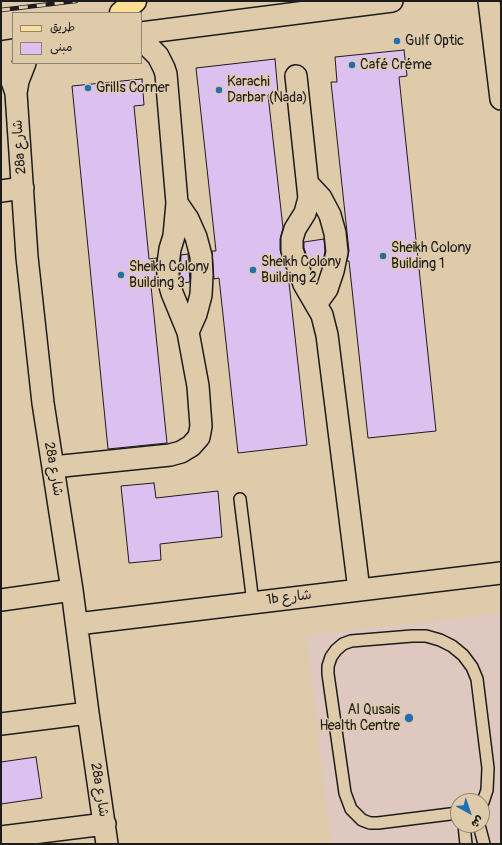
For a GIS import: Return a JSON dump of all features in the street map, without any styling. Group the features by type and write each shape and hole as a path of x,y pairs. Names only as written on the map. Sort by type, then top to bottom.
{"main road":[{"path":"122,12 135,1"}],"street":[{"path":"142,32 392,1"},
{"path":"489,1 501,99"},
{"path":"53,467 170,455 181,452 191,446 199,436 201,426 198,386 188,332 172,293 168,279 168,264 174,236 177,203 164,68 158,56 142,40"},
{"path":"1,52 12,50"},
{"name":"28a شارع","path":"25,64 18,81 16,93 29,280 43,403 77,624 88,713 106,834"},
{"name":"28a شارع","path":"1,66 12,81 16,93"},
{"path":"296,76 309,198 308,206 295,228 292,239 292,250 299,273 322,315 327,335 359,590"},
{"path":"308,184 321,198 330,215 336,233 336,252 333,271 327,289 316,304"},
{"path":"1,191 23,188"},
{"path":"177,203 188,219 196,237 201,262 201,295 196,314 188,332"},
{"name":"1b شارع","path":"77,624 501,573"},
{"path":"1,600 72,590"},
{"path":"1,724 88,713"},
{"path":"1,837 106,834"}],"lane":[{"path":"240,499 253,603"},
{"path":"450,814 378,823 362,820 351,809 345,793 328,674 328,666 331,657 343,644 351,641 426,636 440,640 452,646 463,655 472,666 477,679 489,779 486,793"},
{"path":"465,833 466,844"},
{"path":"481,833 484,844"}],"shaded area":[{"name":"Al Qusais Health Centre","path":"501,613 501,844 331,844 306,635"}],"building":[{"name":"Sheikh Colony Building 1","path":"404,50 407,76 399,77 436,431 368,438 349,261 347,261 349,251 331,82 337,82 335,57"},
{"name":"Sheikh Colony Building 2","path":"275,59 278,93 268,95 283,228 280,239 280,250 288,274 307,445 238,453 219,278 214,279 212,251 216,251 196,68"},
{"name":"Sheikh Colony Building 3","path":"142,79 144,105 134,106 149,259 157,258 157,286 151,286 167,443 108,449 72,86"},
{"path":"324,239 325,251 322,265 311,267 304,248 304,242"},
{"path":"188,254 190,282 182,283 180,277 181,255"},
{"path":"154,483 156,498 218,491 222,537 160,544 161,560 129,563 121,486"},
{"path":"36,757 42,798 1,804 1,762"}],"railway":[{"path":"1,10 76,1"}],"place":[{"name":"Gulf Optic","path":"397,41"},
{"name":"Café Créme","path":"352,65"},
{"name":"Grills Corner","path":"88,88"},
{"name":"Karachi Darbar (Nada)","path":"219,90"},
{"name":"Sheikh Colony Building 1","path":"383,256"},
{"name":"Sheikh Colony Building 2","path":"253,270"},
{"name":"Sheikh Colony Building 3","path":"121,275"},
{"name":"Al Qusais Health Centre","path":"409,718"}]}
